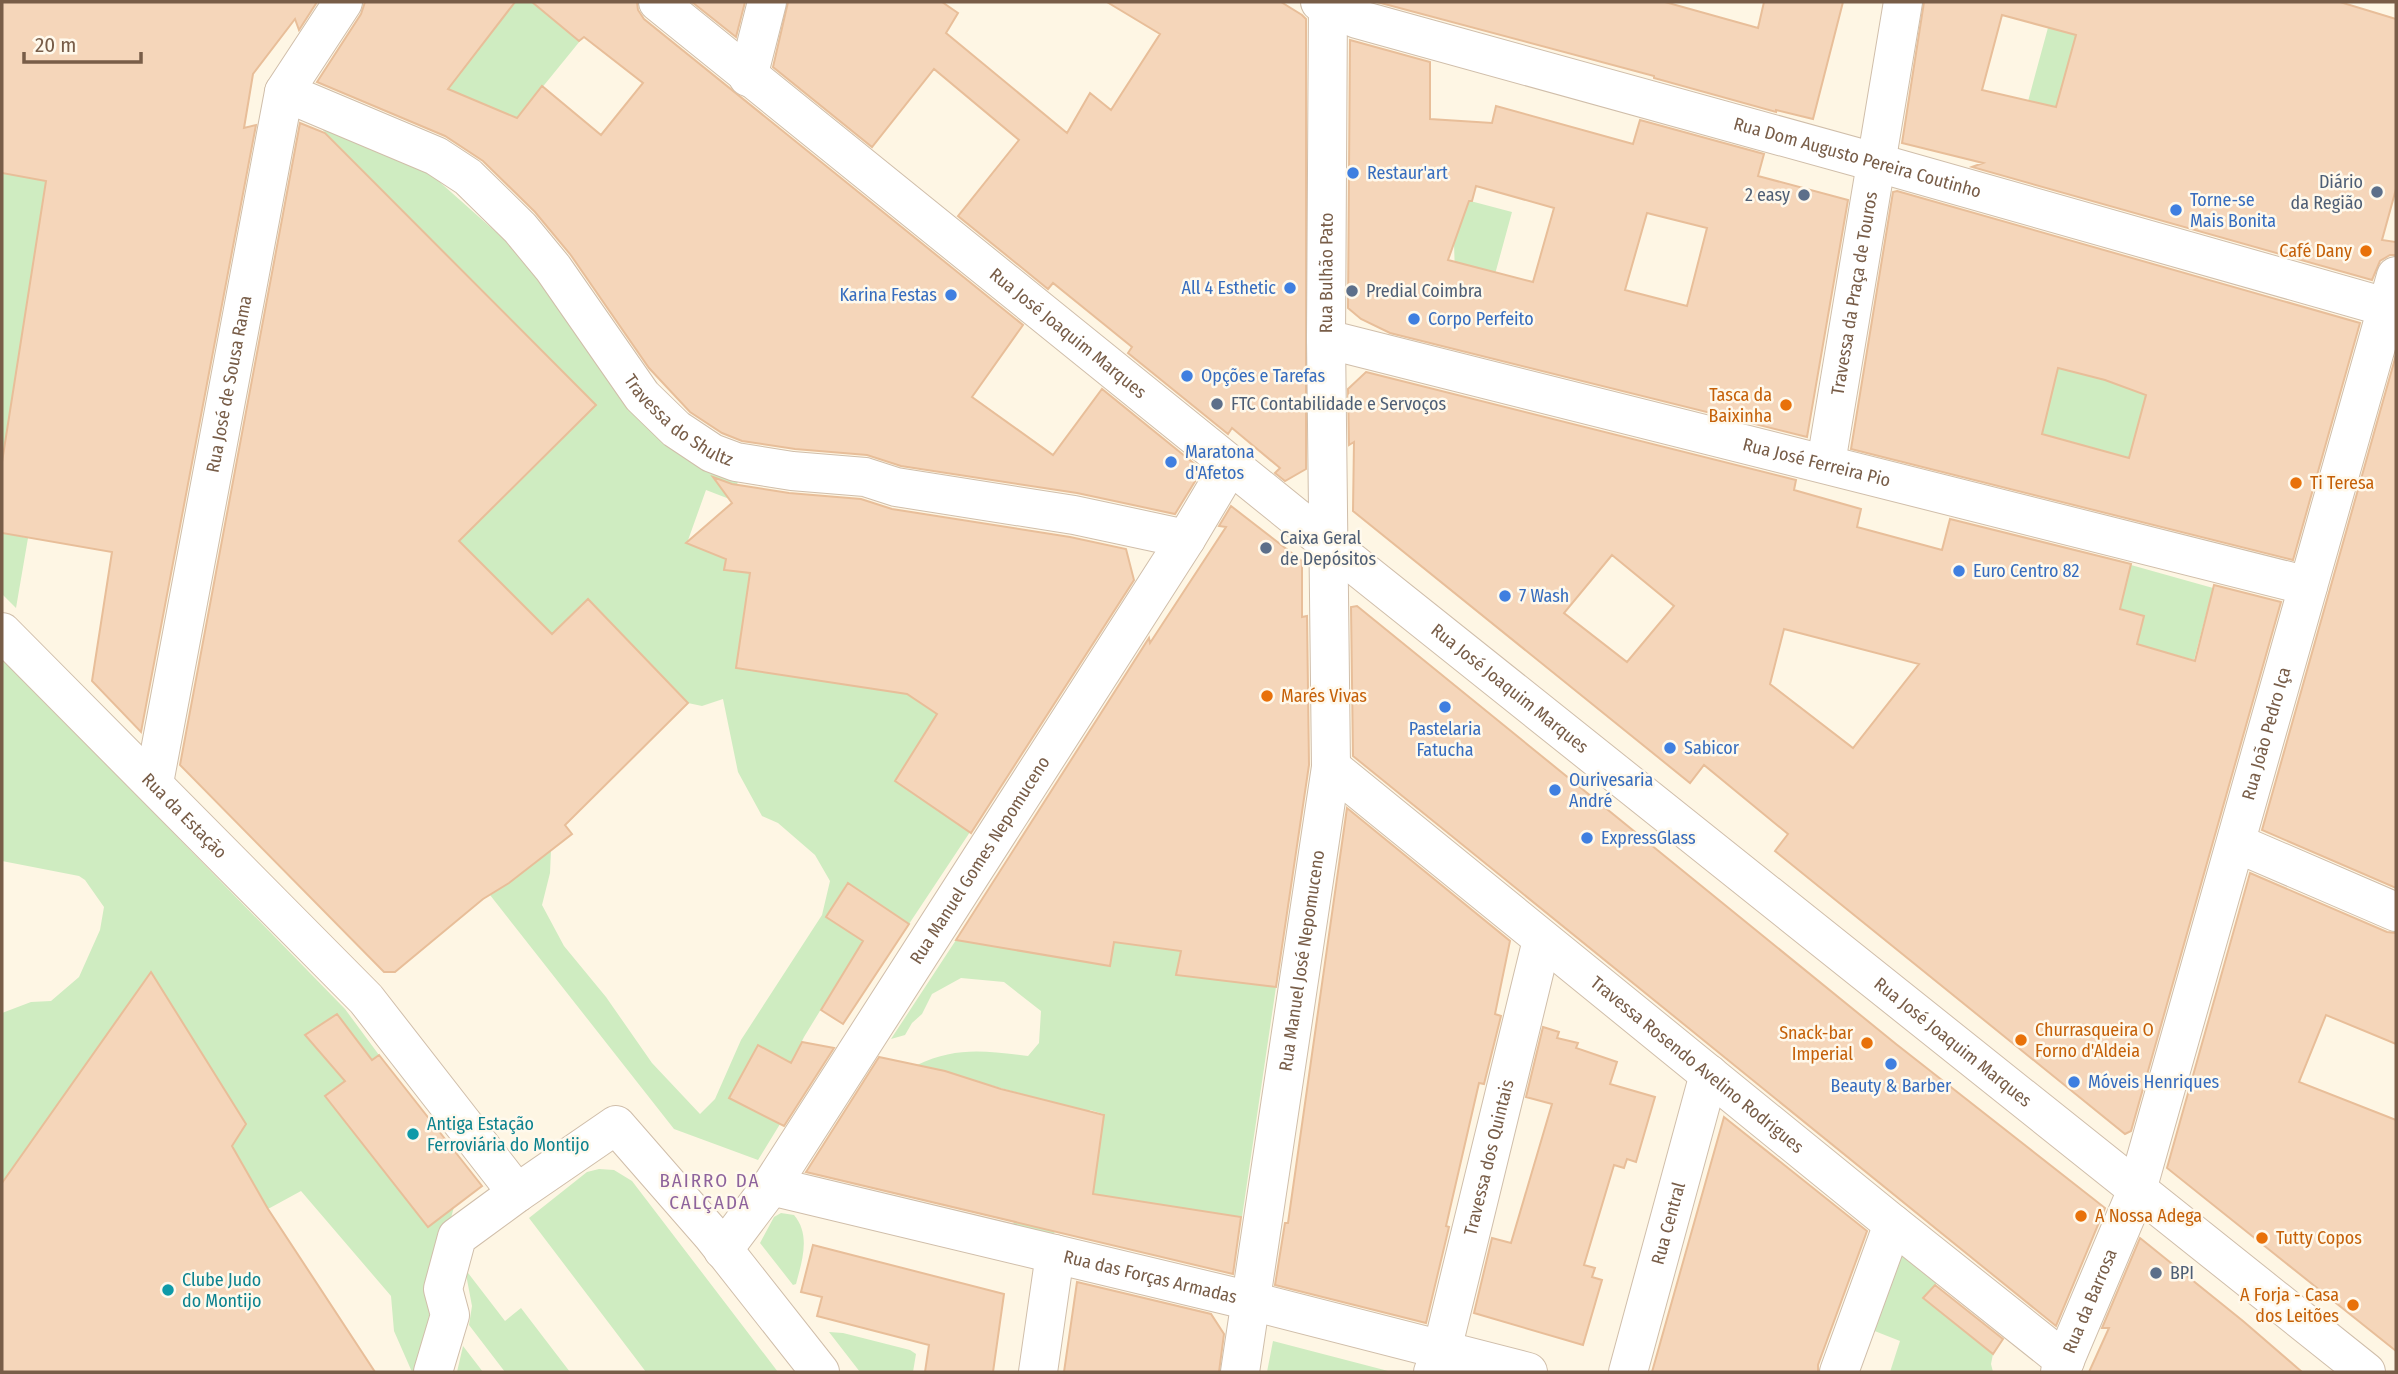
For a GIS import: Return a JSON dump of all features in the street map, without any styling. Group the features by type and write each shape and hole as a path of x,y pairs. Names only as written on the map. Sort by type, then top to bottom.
{"street":[{"name":"Rua José de Sousa Rama","path":"154,783 284,92 342,2"},
{"name":"Rua José Joaquim Marques","path":"658,2 1230,465 2365,1372"},
{"path":"748,77 767,2"},
{"name":"Travessa da Praça de Touros","path":"1826,463 1903,2"},
{"name":"Rua Dom Augusto Pereira Coutinho","path":"1325,3 1357,19 1878,163 2393,298"},
{"name":"Rua Bulhão Pato","path":"1325,3 1330,545"},
{"name":"Travessa do Shultz","path":"284,92 436,156 468,177 520,228 554,268 642,396 676,429 712,453 736,462 792,471 865,477 896,487 1074,515 1186,540"},
{"name":"Rua João Pedro Iça","path":"2137,1190 2308,586 2393,298"},
{"name":"Rua José Ferreira Pio","path":"1326,339 2308,586"},
{"name":"Rua Manuel Gomes Nepomuceno","path":"723,1250 771,1186 1186,540 1230,465"},
{"path":"1042,535 1074,515"},
{"name":"Rua Manuel José Nepomuceno","path":"1240,1372 1331,766 1330,545"},
{"name":"Rua da Estação","path":"2,632 366,999 517,1194"},
{"name":"Travessa Rosendo Avelino Rodrigues","path":"1331,766 2063,1366"},
{"path":"2236,843 2396,912"},
{"name":"Travessa dos Quintais","path":"1438,1361 1542,940"},
{"name":"Rua Central","path":"1628,1372 1709,1074"},
{"path":"434,1370 450,1315 443,1289 457,1237 616,1125 723,1250 820,1372"},
{"name":"Rua das Forças Armadas","path":"771,1186 1251,1301 1438,1361 1528,1372"},
{"name":"Rua da Barrosa","path":"2063,1366 2137,1190"},
{"path":"1839,1372 1893,1224"},
{"path":"1038,1372 1055,1254"}],"green space":[{"path":"515,2 532,2 580,41 510,127 448,89"},
{"path":"2052,13 2081,20 2103,129 2024,116"},
{"path":"304,111 407,153 560,289 740,475 732,500 706,490 687,543 730,538 724,569 750,573 741,638 939,699 937,714 895,781 970,832 909,924 847,883 826,917 888,957 868,985 845,970 791,1063 758,1046 730,1097 810,1075 758,1160 674,1129 490,895 551,850 550,873 542,905 564,946 606,997 652,1063 700,1114 715,1099 741,1040 822,915 830,881 815,855 778,823 762,816 738,772 723,699 702,706 688,703 588,600 552,634 459,541 595,405"},
{"path":"2,173 46,181 2,462"},
{"path":"1440,193 1512,212 1491,289 1455,279 1454,241"},
{"path":"1988,302 2101,379 2147,392 2135,436 2166,445 2160,466 2042,434 2048,408 2006,398"},
{"path":"2,533 28,538 16,608 2,594"},
{"path":"2131,565 2213,588 2194,660 2137,644 2144,616 2120,609"},
{"path":"2,657 345,1009 379,1055 325,1096 428,1227 454,1207 442,1250 418,1372 412,1372 394,1331 391,1296 301,1191 268,1209 232,1146 151,973 2,1183 2,1013 31,1002 51,1001 79,977 100,930 104,907 85,880 79,876 2,861"},
{"path":"1117,926 1129,944 1149,947 1150,940 1183,943 1177,975 1276,987 1242,1217 1093,1194 1104,1114 1090,1110 1054,1234 1013,1225 1048,1101 917,1065 959,1052 1028,1056 1039,1043 1041,1011 1004,982 961,978 932,994 922,1014 912,1023 905,1035 891,1039 956,940 1110,965"},
{"path":"599,1169 614,1170 632,1181 778,1372 646,1372 529,1218 587,1172"},
{"path":"781,1213 794,1215 804,1240 796,1284 793,1285 760,1243 774,1217"},
{"path":"1898,1241 1943,1277 1923,1298 1993,1354 1993,1372 1890,1372 1900,1341 1867,1328"},
{"path":"465,1269 505,1321 521,1308 570,1372 505,1372 469,1325 472,1306"},
{"path":"829,1332 910,1350 916,1354 913,1372 860,1372"},
{"path":"1273,1341 1392,1372 1267,1372"},
{"path":"463,1346 483,1372 457,1372"}],"building":[{"path":"2,2 317,2 299,30 295,19 253,74 244,128 256,125 141,732 92,681 112,552 2,533 2,462 46,181 2,173"},
{"path":"365,2 515,2 448,89 517,118 542,86 601,135 643,83 584,37 579,41 532,2 637,2 638,10 644,19 1023,325 972,397 1053,455 1102,389 1202,470 1175,514 1077,493 901,466 867,455 742,441 722,433 690,412 649,368 570,254 535,212 483,161 445,136 317,82 361,14"},
{"path":"692,2 745,2 736,37"},
{"path":"788,2 942,2 958,13 946,33 1067,133 1090,93 1111,110 1160,34 1107,2 1281,2 1302,15 1306,19 1306,469 1285,481 1275,473 1280,468 1232,428 1228,434 1128,353 1132,347 1100,321 1053,283 1048,289 958,216 1019,140 934,69 872,147 773,67"},
{"path":"1377,2 1665,2 1758,28 1764,2 1843,2 1813,119 1776,112 1654,76"},
{"path":"1924,2 2340,2 2396,19 2396,189 2382,240 2396,242 2396,255 2390,255 2380,261 2372,280 1972,167 1983,163 1902,143","holes":["2002,15 2076,35 2056,107 1982,90"]},
{"path":"1350,40 1430,62 1430,119 1492,123 1496,106 1633,144 1640,120 1764,154 1758,176 1848,200 1807,437 1390,333 1361,319 1348,308","holes":["1476,186 1554,208 1533,282 1448,260","1647,213 1707,228 1687,306 1625,290"]},
{"path":"300,123 325,133 596,405 459,541 552,634 588,599 688,703 565,825 572,834 509,883 483,899 395,972 384,972 180,765"},
{"path":"1893,192 2360,323 2293,560 1851,449","holes":["2058,368 2105,380 2146,395 2129,458 2042,434"]},
{"path":"2396,355 2396,888 2262,830"},
{"path":"1366,372 1796,480 1794,490 1861,509 1857,527 1942,550 1950,519 2131,564 2120,609 2144,616 2137,644 2195,661 2214,585 2281,602 2131,1131 2125,1134 1775,851 1788,834 1704,765 1690,783 1353,511 1354,442 1349,445 1348,389","holes":["1612,555 1674,606 1627,662 1564,613","1784,629 1919,664 1853,748 1770,684"]},
{"path":"713,477 732,484 789,493 861,499 892,509 1070,537 1126,549 1134,580 971,833 895,781 937,714 907,694 736,668 750,573 724,570 726,559 686,543 732,503"},
{"path":"1231,506 1302,561 1302,617 1307,616 1309,765 1276,987 1176,975 1181,951 1114,942 1110,966 956,940 1149,638 1150,643 1226,527 1219,526"},
{"path":"1357,606 1896,1044 2105,1208 2056,1326 1353,756 1351,607"},
{"path":"1347,808 1510,941 1495,1014 1501,1016 1484,1084 1479,1083 1426,1323 1275,1285 1285,1223 1288,1223"},
{"path":"2250,873 2387,932 2396,933 2396,1044 2326,1015 2299,1082 2396,1120 2396,1351 2167,1168"},
{"path":"848,883 909,924 843,1024 821,1010 863,941 826,917"},
{"path":"151,972 246,1124 232,1146 268,1209 375,1372 2,1372 2,1183"},
{"path":"337,1014 372,1060 379,1055 482,1186 428,1227 325,1096 345,1081 305,1035"},
{"path":"1543,1027 1559,1032 1557,1038 1578,1043 1576,1048 1617,1062 1610,1084 1655,1097 1636,1162 1627,1159 1624,1168 1614,1165 1584,1265 1595,1268 1592,1277 1602,1280 1583,1345 1474,1313 1492,1238 1511,1243 1552,1104 1526,1097"},
{"path":"802,1042 834,1048 784,1126 729,1098 758,1045 791,1063"},
{"path":"879,1057 945,1071 1001,1089 1104,1115 1093,1194 1241,1217 1233,1274 806,1172"},
{"path":"1724,1117 1867,1231 1818,1365 1818,1372 1652,1372"},
{"path":"2140,1238 2302,1372 2089,1372 2109,1328 2102,1328"},
{"path":"813,1245 1004,1294 993,1372 925,1372 929,1345 817,1316 822,1297 801,1292"},
{"path":"1077,1282 1211,1314 1224,1334 1219,1372 1064,1372"},
{"path":"1935,1285 2003,1339 1993,1354 1923,1298"}],"place":[{"name":"Restaur'art","path":"1353,173"},
{"name":"Diário da Região","path":"2377,192"},
{"name":"2 easy","path":"1804,195"},
{"name":"Torne-se Mais Bonita","path":"2176,210"},
{"name":"Café Dany","path":"2366,251"},
{"name":"All 4 Esthetic","path":"1290,288"},
{"name":"Predial Coimbra","path":"1352,291"},
{"name":"Karina Festas","path":"951,295"},
{"name":"Corpo Perfeito","path":"1414,319"},
{"name":"Opções e Tarefas","path":"1187,376"},
{"name":"FTC Contabilidade e Servoços","path":"1217,404"},
{"name":"Tasca da Baixinha","path":"1786,405"},
{"name":"Maratona d'Afetos","path":"1171,462"},
{"name":"Ti Teresa","path":"2296,483"},
{"name":"Caixa Geral de Depósitos","path":"1266,548"},
{"name":"Euro Centro 82","path":"1959,571"},
{"name":"7 Wash","path":"1505,596"},
{"name":"Marés Vivas","path":"1267,696"},
{"name":"Pastelaria Fatucha","path":"1445,707"},
{"name":"Sabicor","path":"1670,748"},
{"name":"Ourivesaria André","path":"1555,790"},
{"name":"ExpressGlass","path":"1587,838"},
{"name":"Churrasqueira O Forno d'Aldeia","path":"2021,1040"},
{"name":"Snack-bar Imperial","path":"1867,1043"},
{"name":"Beauty & Barber","path":"1891,1064"},
{"name":"Móveis Henriques","path":"2074,1082"},
{"name":"Antiga Estação Ferroviária do Montijo","path":"413,1134"},
{"name":"A Nossa Adega","path":"2081,1216"},
{"name":"Tutty Copos","path":"2262,1238"},
{"name":"BPI","path":"2156,1273"},
{"name":"Clube Judo do Montijo","path":"168,1290"},
{"name":"A Forja - Casa dos Leitões","path":"2353,1305"}],"district":[{"name":"BAIRRO DA CALÇADA","path":"710,1191"}]}
